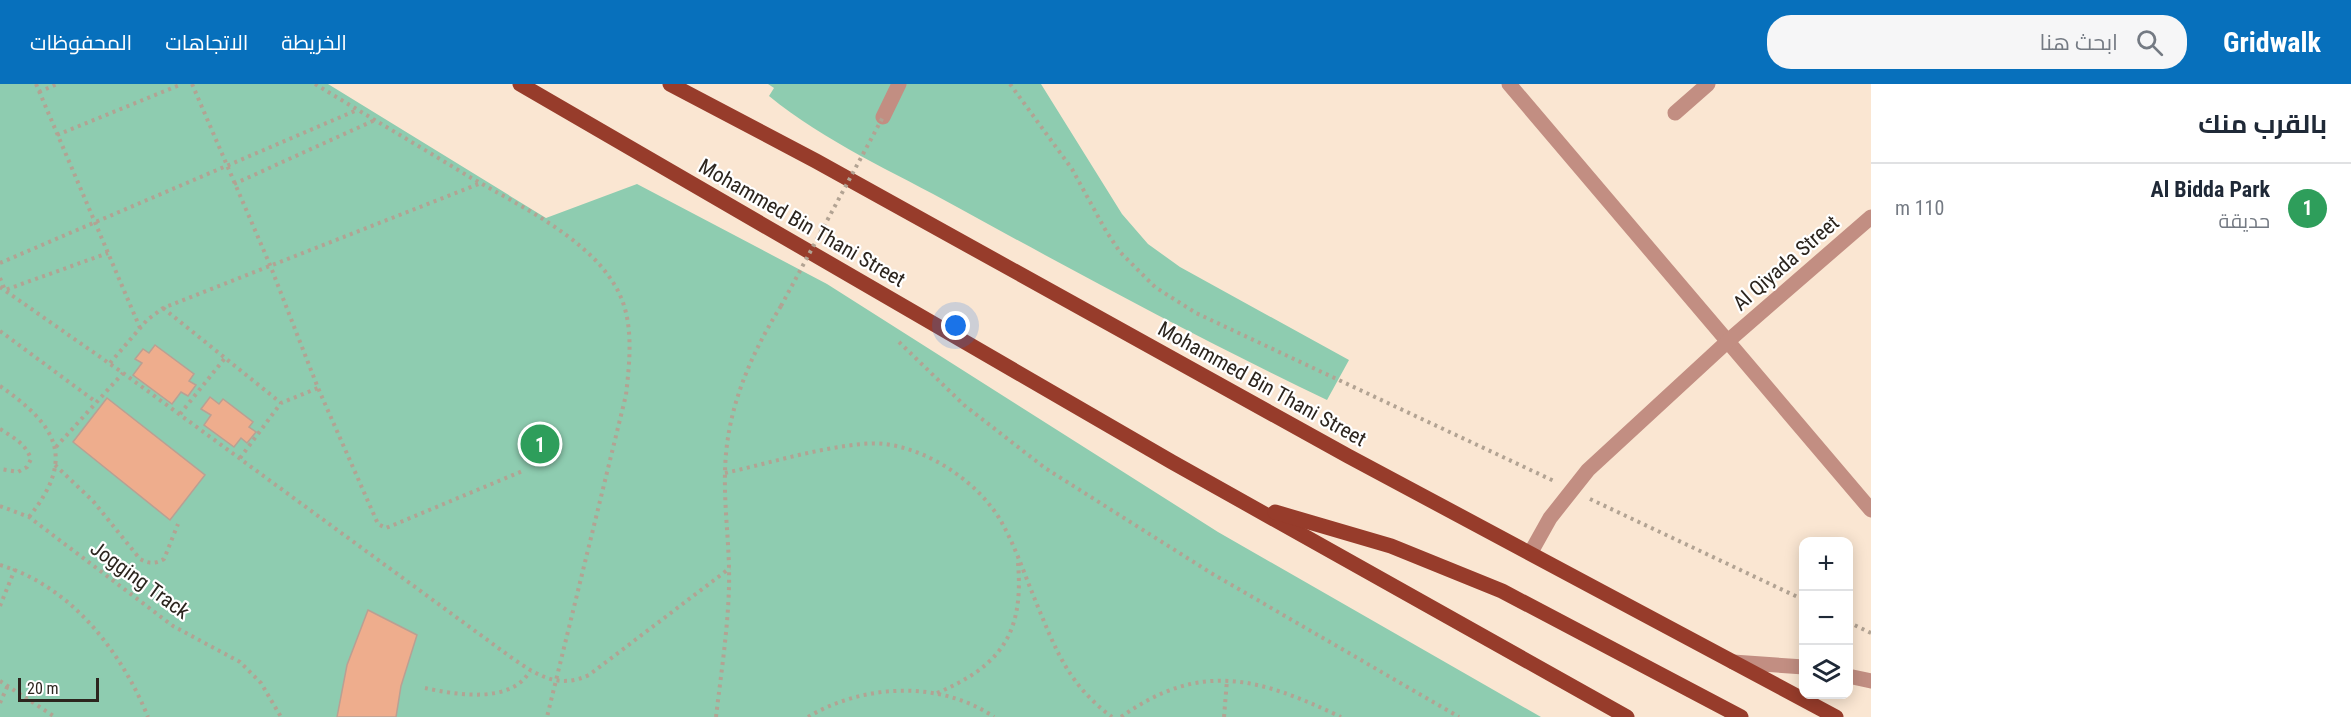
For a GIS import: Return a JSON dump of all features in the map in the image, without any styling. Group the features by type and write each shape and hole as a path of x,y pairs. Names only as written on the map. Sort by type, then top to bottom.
{"main road":[{"name":"Mohammed Bin Thani Street","path":"520,84 1246,504 1627,717"},
{"name":"Mohammed Bin Thani Street","path":"670,84 816,161 1348,456 1836,717"},
{"path":"1246,504 1391,546 1502,591 1741,717"}],"street":[{"path":"883,117 899,84"},
{"path":"1509,84 1871,510"},
{"path":"1675,113 1708,84"},
{"name":"Al Qiyada Street","path":"1530,552 1571,490 1588,470 1728,341 1871,217"},
{"path":"1733,662 1799,668"},
{"path":"1853,677 1871,681"}],"path":[{"path":"36,84 140,328"},
{"path":"39,92 57,84"},
{"path":"57,135 182,84"},
{"path":"192,84 270,265 318,387 381,527 391,526 525,470"},
{"path":"315,84 551,225 589,254 615,284 628,322 630,357 626,395 547,717"},
{"path":"1010,84 1072,169 1120,252 1155,287 1196,313 1799,598"},
{"path":"0,263 357,110"},
{"path":"716,717 730,568 725,472 728,437 747,369 762,336 781,306 883,117"},
{"path":"234,184 375,120"},
{"path":"110,363 140,328 164,308 481,183"},
{"path":"5,290 108,253"},
{"path":"0,278 5,290"},
{"path":"0,287 110,363 530,671 557,683 578,680 589,675 730,568"},
{"path":"164,308 280,403"},
{"path":"0,331 96,402"},
{"path":"899,342 964,405 1045,468 1210,573 1459,717"},
{"path":"180,414 225,358"},
{"path":"56,447 123,373"},
{"path":"0,386 39,417 56,447 55,465 43,500 29,517"},
{"path":"240,458 280,403 318,387"},
{"path":"0,429 18,440 27,449 31,459 27,467 18,472 0,469"},
{"path":"725,472 864,443 905,448 943,464 976,489 1002,521 1057,656 1073,681 1093,703 1112,717"},
{"path":"55,465 93,501 140,559 146,562 152,563 164,559 178,524"},
{"name":"Jogging Track","path":"0,506 29,517 165,620 240,662 261,683 281,717"},
{"path":"937,693 969,680 995,657 1013,627 1020,594 1018,559"},
{"path":"0,565 15,569 54,591 78,612 103,638 124,667 148,717"},
{"path":"0,606 15,569"},
{"path":"1853,624 1871,633"},
{"path":"425,688 465,694 486,693 513,688 526,678 530,671"},
{"path":"1121,717 1141,703 1168,690 1197,682 1227,680 1258,683 1341,717"},
{"path":"1224,717 1227,680"},
{"path":"0,681 55,717"},
{"path":"0,703 8,685"},
{"path":"808,717 824,707 861,695 899,690 937,693 964,702 994,717"}],"green space":[{"path":"0,84 328,84 546,218 637,184 827,284 1218,532 1541,717 0,717"},
{"path":"768,84 1041,84 1122,214 1148,244 1180,267 1349,360 1327,400 1140,306 860,156 813,128 769,96 774,88"}],"building":[{"path":"155,345 194,374 189,381 196,385 188,396 181,392 172,404 133,375 142,363 135,359 143,349 149,353"},
{"path":"210,397 219,404 223,399 253,422 249,427 256,432 247,443 241,438 234,447 204,425 211,415 201,409"},
{"path":"107,398 205,475 170,520 73,442"},
{"path":"368,610 417,635 401,686 396,717 337,717 347,665"}],"place":[{"name":"Al Bidda Park","path":"540,444"}]}
